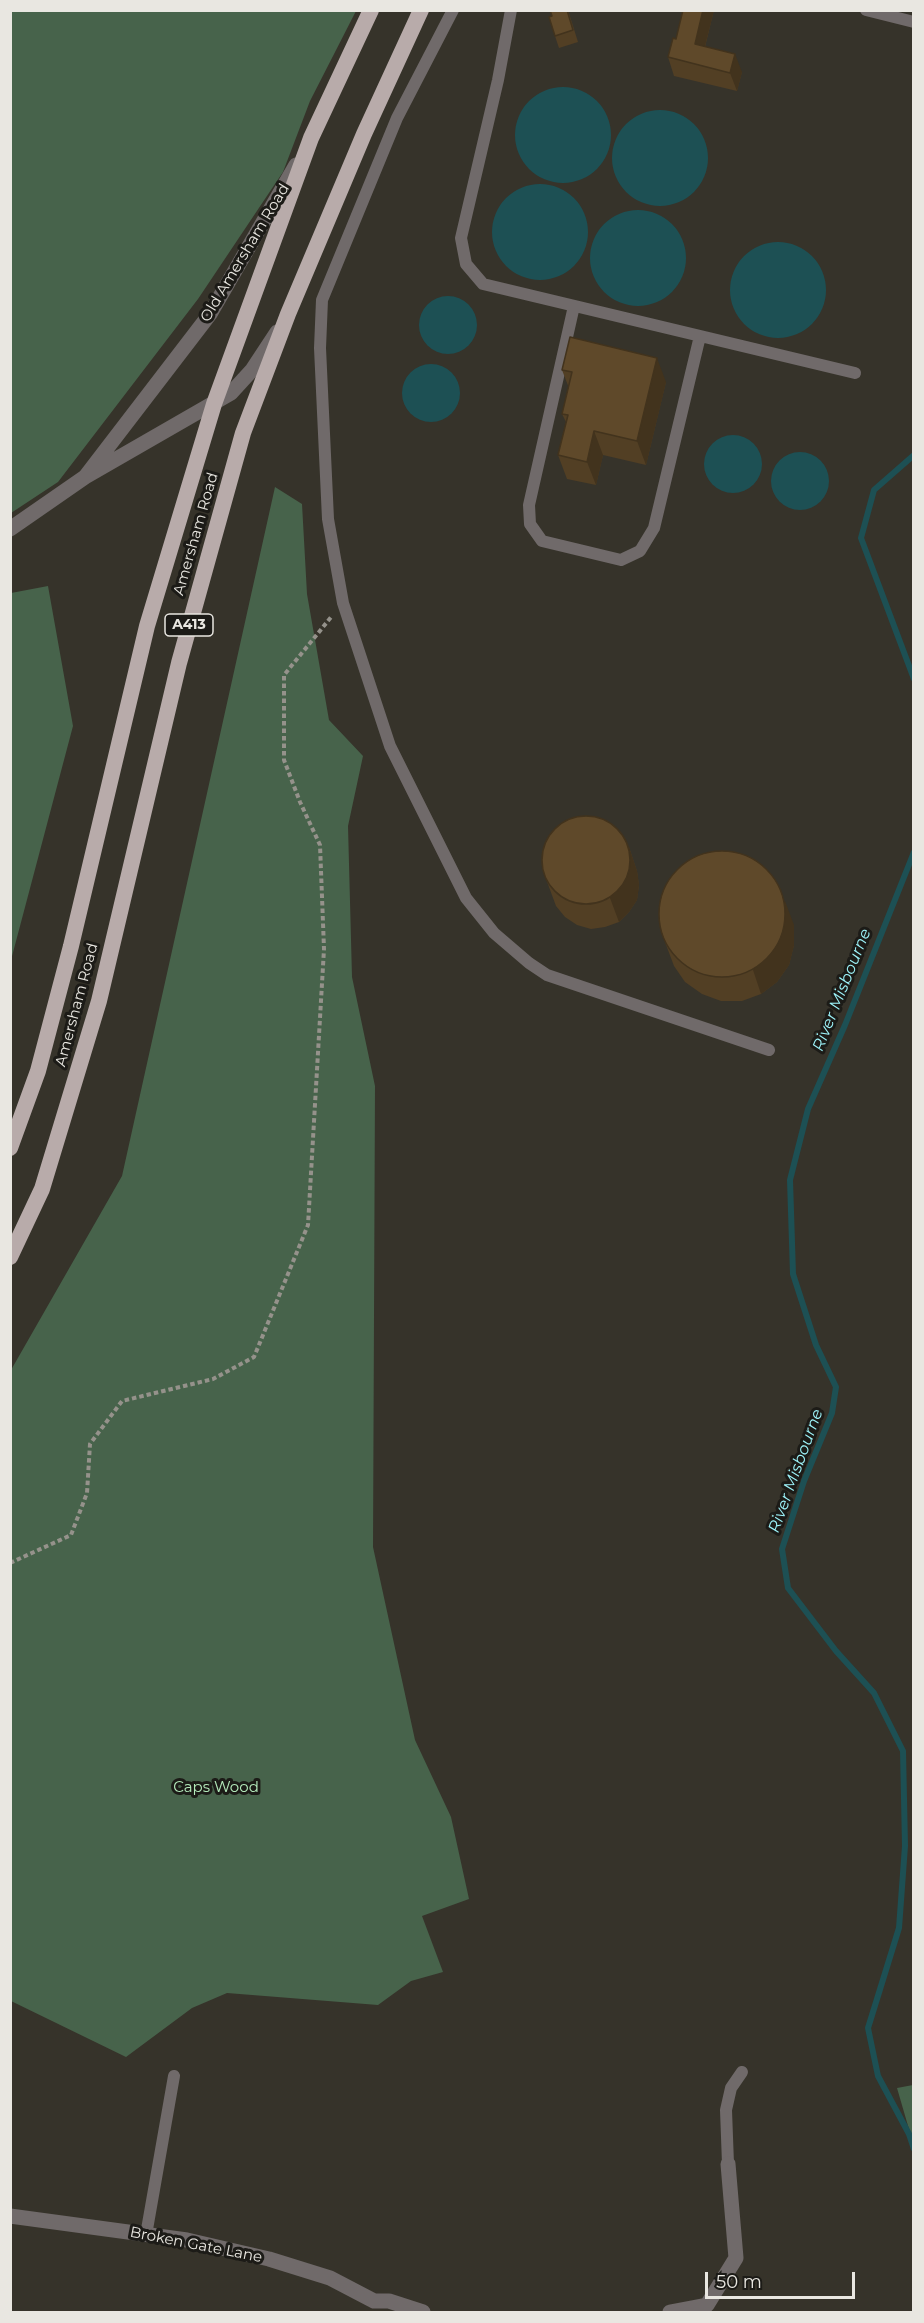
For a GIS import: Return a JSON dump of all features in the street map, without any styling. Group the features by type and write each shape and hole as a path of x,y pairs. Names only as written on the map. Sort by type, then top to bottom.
{"highway":[{"name":"A413","path":"10,1148 41,1060 71,946 147,626 214,404 311,138 371,10"},
{"name":"Amersham Road","path":"10,1257 42,1189 99,1001 179,663 243,433 288,314 364,134 421,10"}],"street":[{"name":"Old Amersham Road","path":"85,477 210,314 311,138"},
{"name":"Old Amersham Road","path":"10,529 85,477 231,393 252,370 288,314"},
{"path":"670,2313 707,2305 736,2258 728,2164"},
{"name":"Broken Gate Lane","path":"10,2216 187,2240 269,2259 330,2278 374,2301 389,2301 423,2313"}],"lane":[{"path":"453,10 397,118 322,300 320,348 328,519 343,603 390,746 466,898 494,933 547,975 769,1050"},
{"path":"511,10 498,80 461,238 466,264 483,284 855,373"},
{"path":"866,10 914,22"},
{"path":"574,306 528,505 530,524 542,541 621,560 640,552 654,528 700,336"},
{"path":"728,2164 726,2110 731,2088 742,2072"},
{"path":"146,2235 174,2076"}],"path":[{"path":"10,1563 71,1535 87,1493 90,1444 122,1401 213,1379 254,1357 308,1224 324,949 320,845 284,760 284,675 343,603"}],"green space":[{"path":"11,10 356,11 310,101 283,172 198,299 58,482 11,513"},
{"name":"Caps Wood","path":"275,487 302,504 307,594 329,720 363,756 348,826 352,977 375,1086 373,1547 415,1740 451,1817 469,1899 422,1916 443,1972 411,1981 378,2005 227,1993 192,2008 126,2057 11,2001 11,1370 122,1176"},
{"path":"48,586 73,726 11,960 11,593"},
{"path":"914,2085 913,2143 897,2088"}],"water":[{"path":"563,87 581,91 597,101 607,117 611,135 607,153 597,169 581,179 563,183 545,179 529,169 519,153 515,135 519,117 529,101 545,91"},
{"path":"660,110 678,114 694,124 704,140 708,158 704,176 694,192 678,202 660,206 642,202 626,192 616,176 612,158 616,140 626,124 642,114"},
{"path":"540,184 558,188 574,198 584,214 588,232 584,250 574,266 558,276 540,280 522,276 506,266 496,250 492,232 496,214 506,198 522,188"},
{"path":"638,210 656,214 672,224 682,240 686,258 682,276 672,292 656,302 638,306 620,302 604,292 594,276 590,258 594,240 604,224 620,214"},
{"path":"778,242 796,246 812,256 822,272 826,290 822,308 812,324 796,334 778,338 760,334 744,324 734,308 730,290 734,272 744,256 760,246"},
{"path":"442,296 454,296 469,304 477,319 477,331 469,346 454,354 442,354 427,346 419,331 419,319 427,304"},
{"path":"425,364 437,364 452,372 460,387 460,399 452,414 437,422 425,422 410,414 402,399 402,387 410,372"},
{"path":"727,435 739,435 754,443 762,458 762,470 754,485 739,493 727,493 712,485 704,470 704,458 712,443"},
{"path":"794,452 806,452 821,460 829,475 829,487 821,502 806,510 794,510 779,502 771,487 771,475 779,460"}],"building":[{"path":"550,10 567,10 573,30 555,36 549,17 552,16"},
{"path":"683,10 703,10 695,44 735,54 730,73 668,57 673,38 676,39"},
{"path":"570,337 657,358 637,441 594,431 587,462 558,455 568,415 562,414 572,372 562,370"},
{"path":"586,816 611,823 623,835 630,860 623,885 611,897 586,904 561,897 549,885 542,860 549,835 561,823"},
{"path":"722,851 746,855 767,869 781,890 785,914 781,938 767,959 746,973 722,977 698,973 677,959 663,938 659,914 663,890 677,869 698,855"}],"waterway":[{"name":"River Misbourne","path":"914,455 874,490 861,538 914,679"},
{"name":"River Misbourne","path":"914,852 845,1025 808,1109 790,1180 793,1274 816,1345 836,1387 832,1413 804,1481 782,1549 788,1588 836,1651 874,1693 903,1751 905,1846 899,1928 868,2028 878,2076 909,2134 914,2149"}]}
